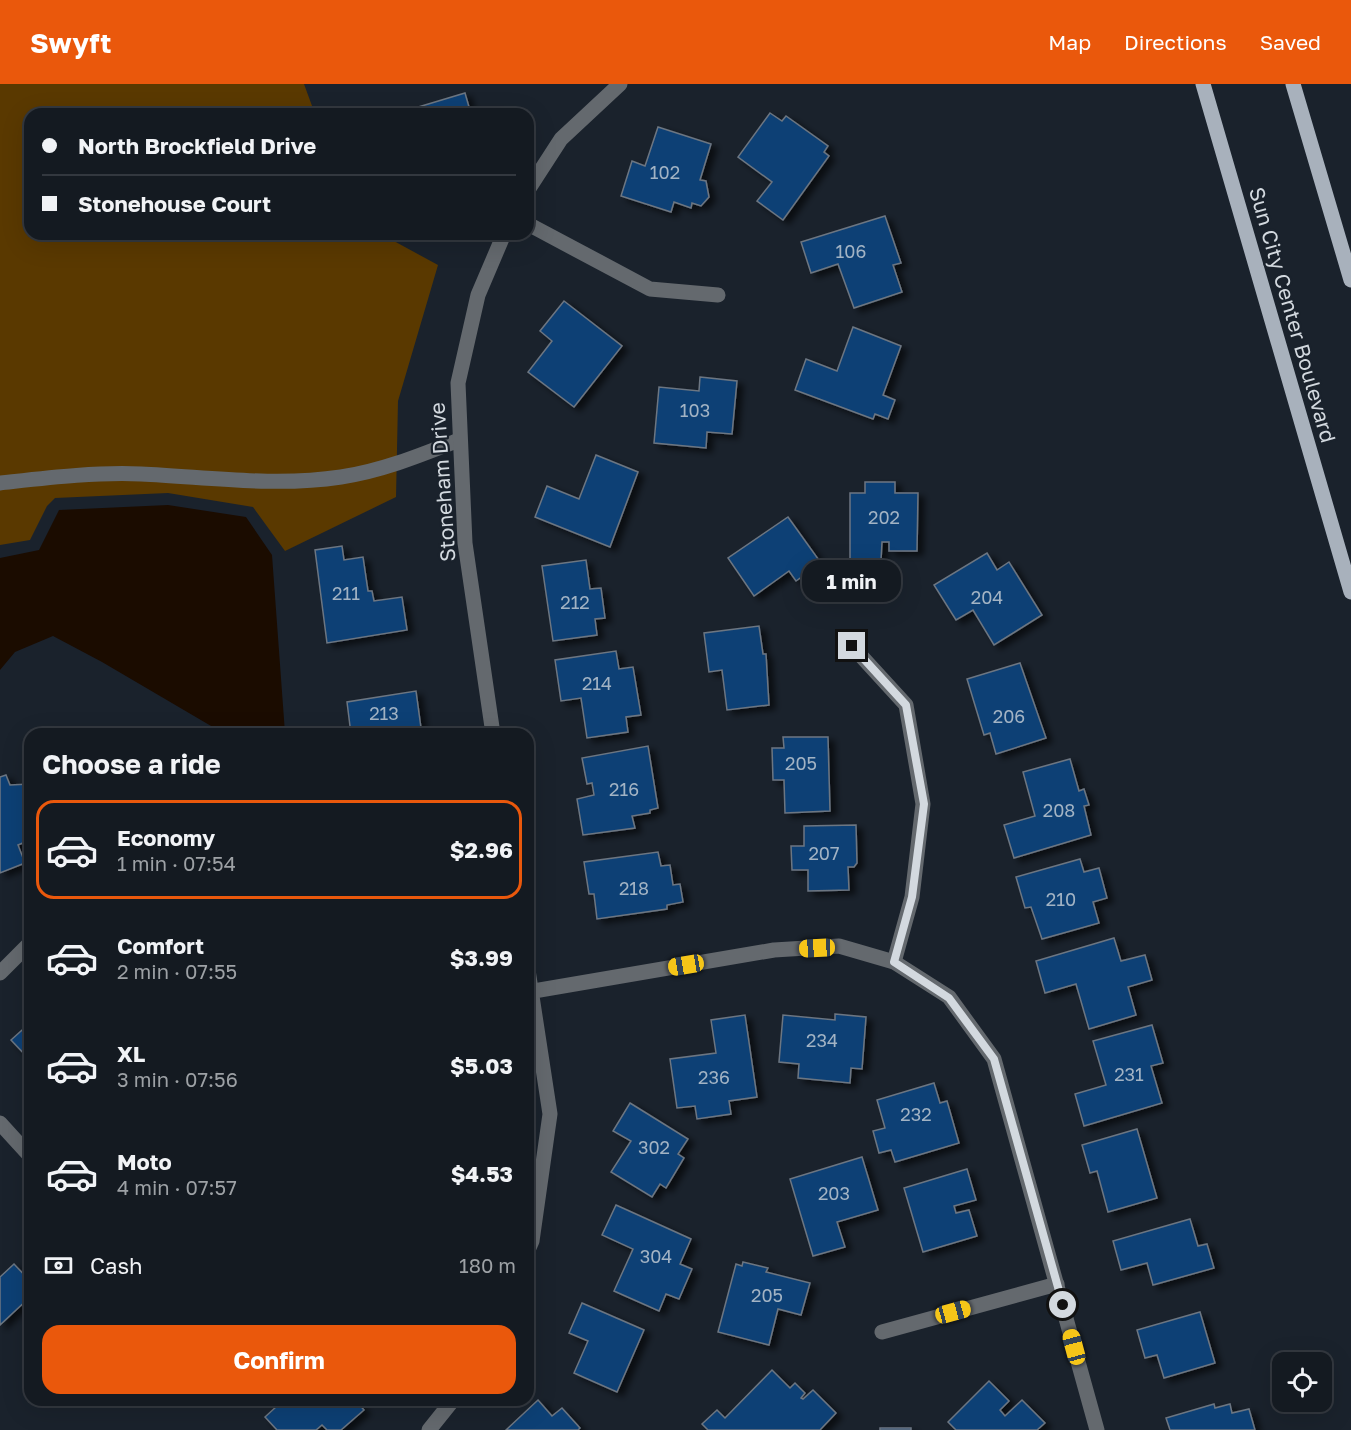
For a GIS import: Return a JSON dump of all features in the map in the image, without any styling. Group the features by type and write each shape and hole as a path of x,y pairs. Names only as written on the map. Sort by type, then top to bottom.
{"main road":[{"name":"Sun City Center Boulevard","path":"1203,84 1351,592"},
{"path":"1293,84 1351,280"}],"street":[{"path":"534,181 561,139 620,84"},
{"path":"534,227 650,289 718,295"},
{"name":"Stoneham Drive","path":"492,728 465,543 458,382 478,295 501,240"},
{"path":"0,483 52,477 139,474 268,482 342,477 410,460 459,440"},
{"path":"852,646 906,705 924,804 912,897 894,962"},
{"path":"534,991 774,950 839,946 894,962 949,998 994,1059 1097,1430"},
{"path":"0,973 24,949"},
{"path":"534,1016 550,1114 534,1227"},
{"path":"0,1123 24,1149"},
{"path":"882,1332 1057,1284"},
{"path":"429,1430 448,1406"}],"shaded area":[{"path":"0,84 304,84 313,108 24,108 24,240 392,240 438,265 398,401 396,497 285,551 253,507 168,493 55,498 47,506 30,540 0,545"},
{"path":"168,505 246,517 272,555 285,728 214,728 53,636 15,652 0,670 0,558 39,550 59,510"}],"building":[{"path":"465,93 469,108 415,108"},
{"path":"770,113 782,121 786,116 828,146 824,152 829,156 783,220 757,201 772,182 738,157"},
{"path":"658,127 711,144 700,180 706,181 709,197 701,206 692,203 691,208 674,202 671,212 621,196 632,161 645,166"},
{"path":"885,216 901,263 893,265 902,292 854,308 838,264 811,273 801,242"},
{"path":"564,301 622,346 574,407 528,372 552,341 540,331"},
{"path":"853,327 901,346 883,395 895,400 888,419 875,414 873,419 795,390 806,359 837,371"},
{"path":"700,377 737,381 732,434 707,432 706,448 654,443 659,387 699,391"},
{"path":"596,455 638,472 610,547 535,517 547,486 579,499"},
{"path":"865,482 895,482 895,493 918,493 917,551 889,551 889,542 882,542 881,560 850,560 850,493 865,493"},
{"path":"788,517 821,563 796,581 789,571 754,596 728,558"},
{"path":"342,546 344,560 363,557 368,591 372,591 374,601 402,597 407,630 327,643 315,550"},
{"path":"987,553 997,570 1009,562 1042,615 994,645 973,610 956,620 934,585"},
{"path":"586,560 590,589 601,588 605,618 595,619 597,635 553,641 542,566"},
{"path":"759,626 763,654 766,654 769,705 727,710 722,670 709,672 704,633"},
{"path":"616,651 619,669 633,667 641,715 626,717 628,732 587,738 581,698 561,701 555,660"},
{"path":"1020,663 1046,738 996,754 990,733 984,735 967,679"},
{"path":"416,691 421,728 350,728 347,702"},
{"path":"783,737 828,737 830,811 785,813 784,780 773,780 772,748 784,748"},
{"path":"648,746 658,808 650,810 650,813 632,816 635,828 583,835 577,799 594,795 592,783 587,784 582,758"},
{"path":"1070,759 1079,791 1084,789 1089,805 1084,806 1091,835 1014,858 1004,825 1035,816 1023,772"},
{"path":"6,775 10,785 24,784 24,842 18,845 24,863 0,873 0,777"},
{"path":"856,825 857,863 854,867 848,867 849,890 808,891 808,870 792,870 791,846 804,846 804,826"},
{"path":"658,852 661,866 670,865 673,885 680,884 683,902 667,905 667,909 597,919 594,894 589,894 584,862"},
{"path":"1080,859 1084,872 1099,868 1107,898 1093,902 1099,923 1042,939 1031,907 1025,908 1016,877"},
{"path":"1114,938 1121,961 1145,955 1152,980 1128,987 1136,1015 1089,1029 1076,984 1045,993 1036,961"},
{"path":"835,1014 866,1017 862,1069 851,1068 850,1083 798,1078 799,1064 779,1062 783,1015 835,1020"},
{"path":"745,1015 757,1097 729,1101 731,1114 697,1119 695,1106 677,1108 670,1059 716,1053 711,1020"},
{"path":"1152,1025 1163,1063 1151,1066 1162,1103 1084,1126 1075,1094 1106,1085 1093,1041"},
{"path":"24,1028 24,1054 11,1040"},
{"path":"934,1083 940,1103 947,1101 959,1143 895,1162 891,1150 879,1153 873,1131 885,1128 877,1100"},
{"path":"630,1103 688,1139 678,1154 684,1158 666,1188 660,1184 652,1197 611,1172 631,1141 613,1131"},
{"path":"1137,1129 1157,1198 1108,1212 1097,1171 1090,1173 1082,1145"},
{"path":"862,1157 878,1210 837,1222 845,1247 813,1256 790,1179"},
{"path":"967,1169 976,1200 954,1206 956,1213 969,1210 977,1236 923,1252 904,1188"},
{"path":"616,1205 691,1239 680,1264 692,1269 679,1299 666,1294 659,1311 614,1291 633,1249 602,1235"},
{"path":"1190,1219 1198,1246 1207,1244 1214,1268 1153,1285 1147,1263 1121,1270 1113,1241"},
{"path":"743,1262 768,1268 766,1272 810,1283 801,1315 778,1309 769,1345 718,1332 736,1264 742,1266"},
{"path":"14,1264 24,1275 24,1303 0,1325 0,1277"},
{"path":"582,1303 644,1330 617,1392 574,1373 588,1341 569,1333"},
{"path":"1200,1312 1215,1363 1164,1378 1157,1355 1145,1358 1137,1330"},
{"path":"772,1370 790,1388 795,1383 805,1393 801,1398 803,1399 813,1390 836,1413 820,1430 708,1430 702,1424 717,1410 725,1418"},
{"path":"989,1381 1009,1401 1000,1410 1005,1416 1022,1400 1045,1423 1037,1430 956,1430 948,1422"},
{"path":"538,1400 552,1416 562,1408 580,1428 578,1430 506,1430"},
{"path":"1214,1404 1215,1408 1230,1404 1232,1413 1249,1409 1255,1430 1170,1430 1166,1418"},
{"path":"277,1406 360,1406 364,1410 341,1430 327,1430 322,1425 316,1430 277,1430 265,1417"},
{"path":"880,1428 911,1428 911,1430 880,1430"}],"route":[{"path":"852,646 906,705 924,804 912,897 894,962 949,998 994,1059 1063,1305"}]}
